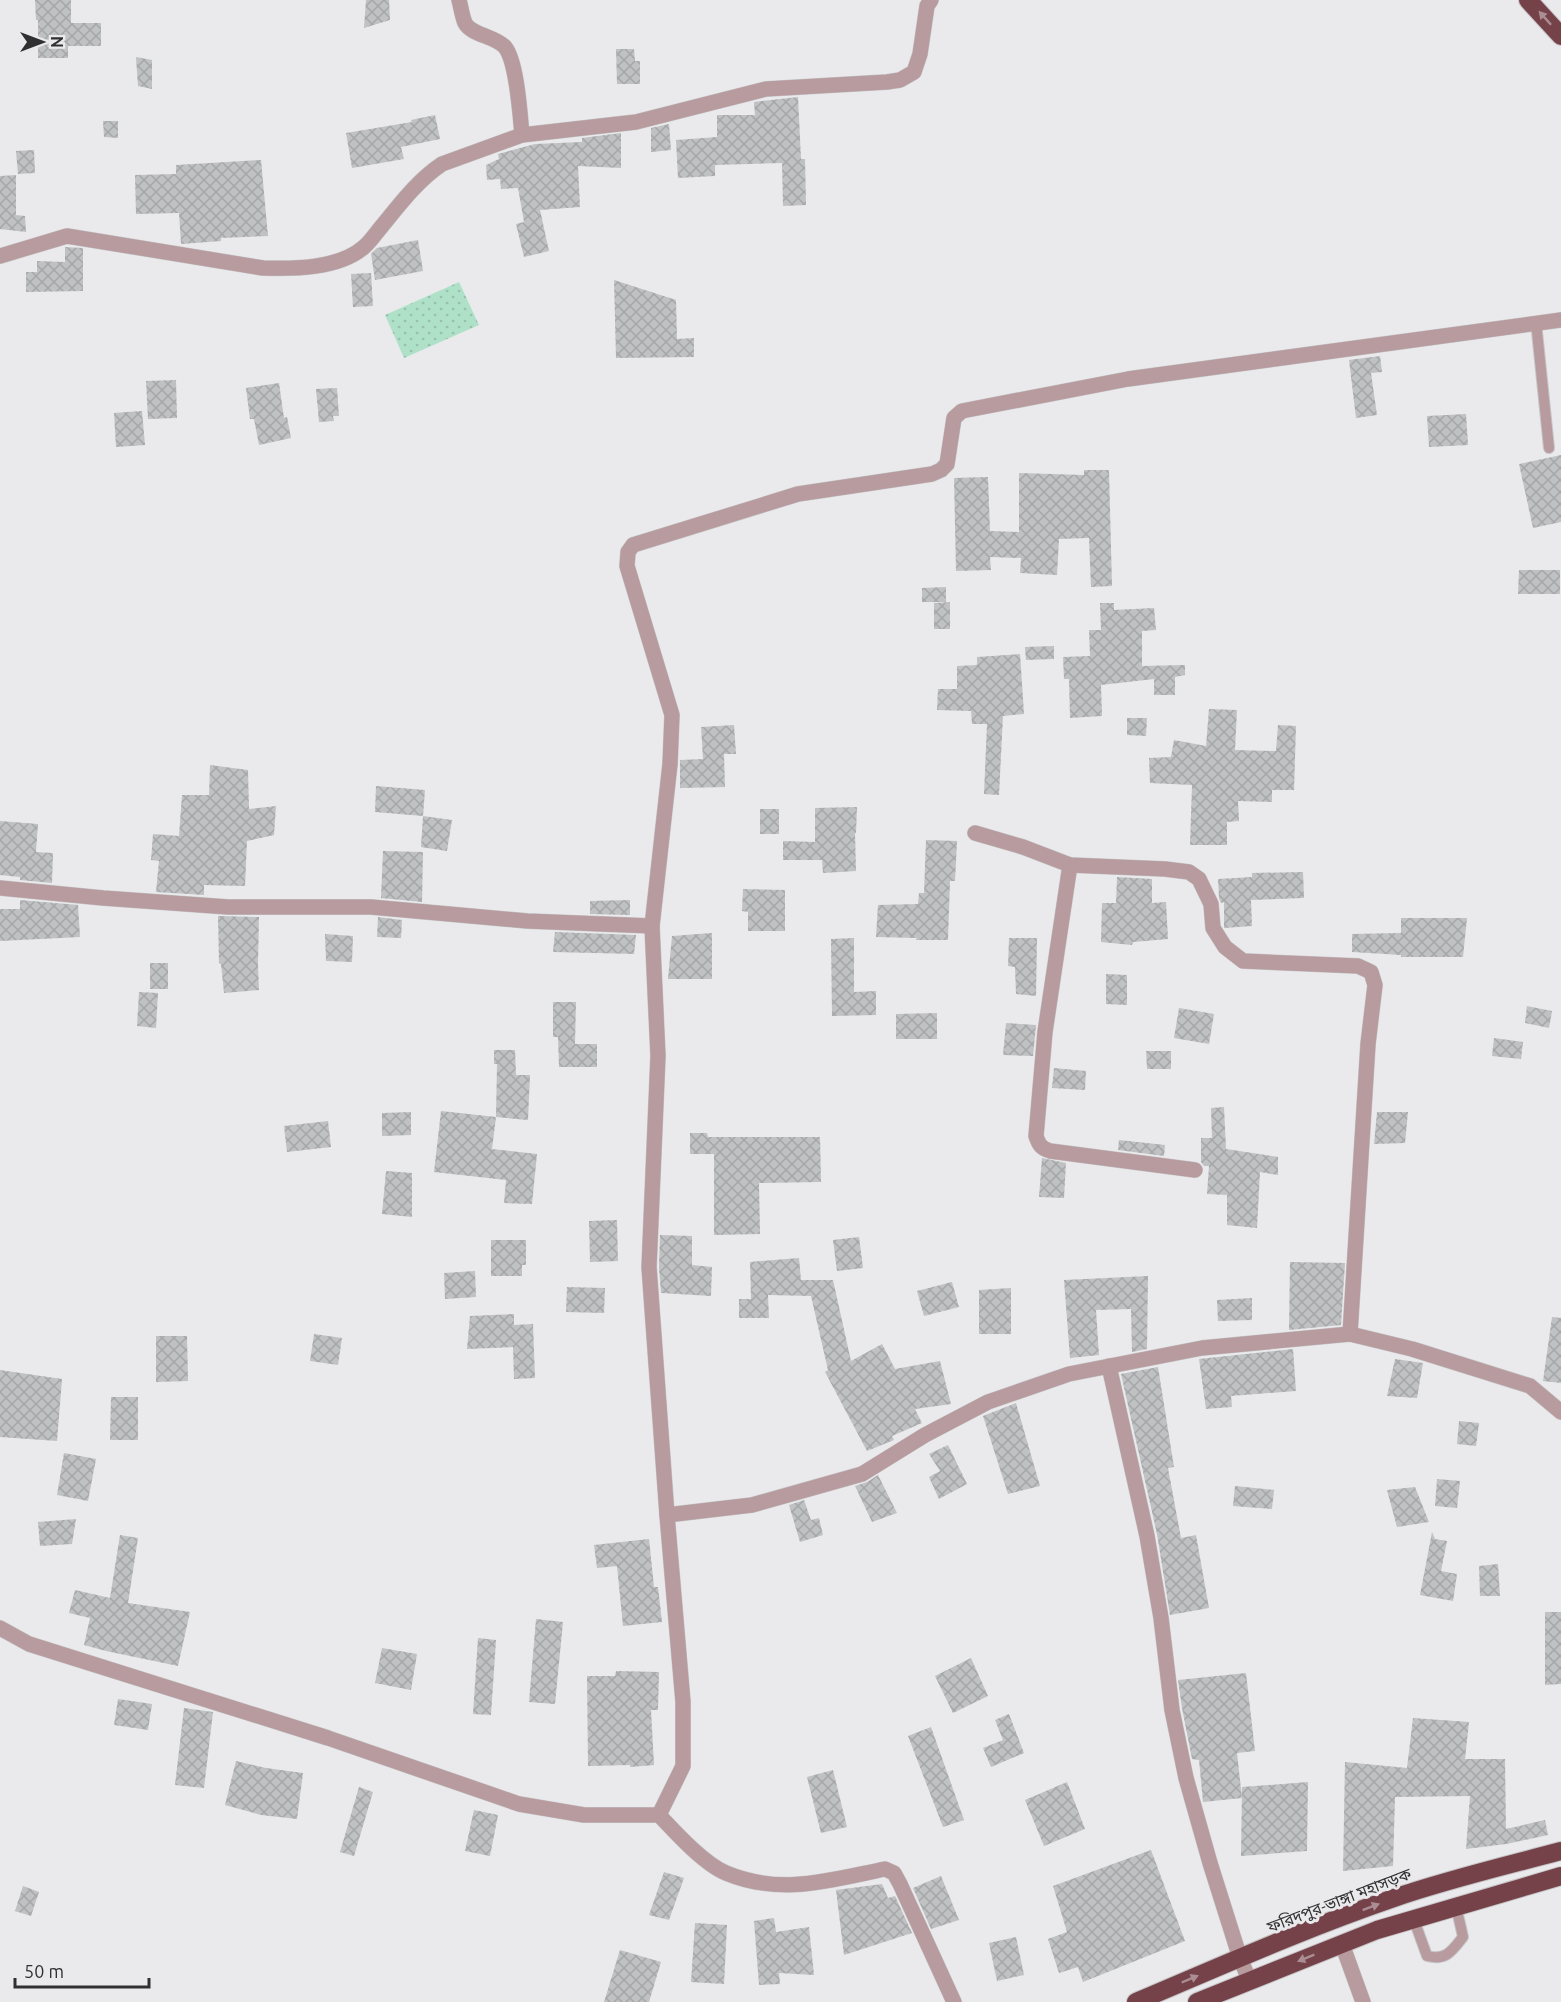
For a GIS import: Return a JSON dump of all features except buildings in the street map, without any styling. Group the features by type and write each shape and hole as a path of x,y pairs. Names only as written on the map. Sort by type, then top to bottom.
{"highway":[{"path":"1528,0 1561,36"},
{"name":"ফরিদপুর-ভাঙ্গা মহাসড়ক","path":"1136,2002 1240,1958 1395,1898 1484,1870 1561,1851"},
{"path":"1484,1870 1492,1897"},
{"path":"1197,2002 1342,1944 1456,1906 1561,1876"},
{"path":"1395,1898 1410,1921"}],"street":[{"path":"459,0 465,24 504,46 511,57 522,135"},
{"path":"0,256 67,236 263,268 295,269 335,263 363,248 412,189 431,171 442,164 522,135 636,122 766,89 900,80 914,72 920,54 927,6 931,0"},
{"path":"658,1815 683,1766 683,1702 649,1267 658,1056 652,926 670,764 672,715 627,566 628,552 633,545 798,494 932,474 947,464 954,418 962,411 1128,379 1561,320"},
{"path":"975,833 1023,847 1070,865 1165,868 1189,872 1199,879 1211,904 1213,928 1225,947 1243,961 1358,966 1371,972 1375,985 1368,1044 1350,1334"},
{"path":"1070,865 1045,1032 1036,1136 1038,1142 1041,1148 1050,1151 1195,1170"},
{"path":"0,888 103,898 228,906 371,906 527,921 652,926"},
{"path":"667,1515 752,1505 862,1474 925,1435 988,1402 1069,1374 1202,1348 1350,1334 1412,1349 1530,1386 1561,1412"},
{"path":"1109,1366 1147,1536 1161,1618 1172,1710 1186,1778 1210,1863 1240,1958 1250,1982"},
{"path":"0,1628 29,1644 328,1738 519,1804 584,1815 658,1815 694,1850 724,1872 766,1884 808,1885 885,1869 894,1873 954,2002"},
{"path":"1342,1944 1363,2002"}],"lane":[{"path":"1536,322 1549,448"},
{"path":"1410,1921 1427,1956 1437,1959 1444,1957 1463,1937 1456,1906"}],"green space":[{"path":"459,282 479,325 404,358 385,315"}]}
